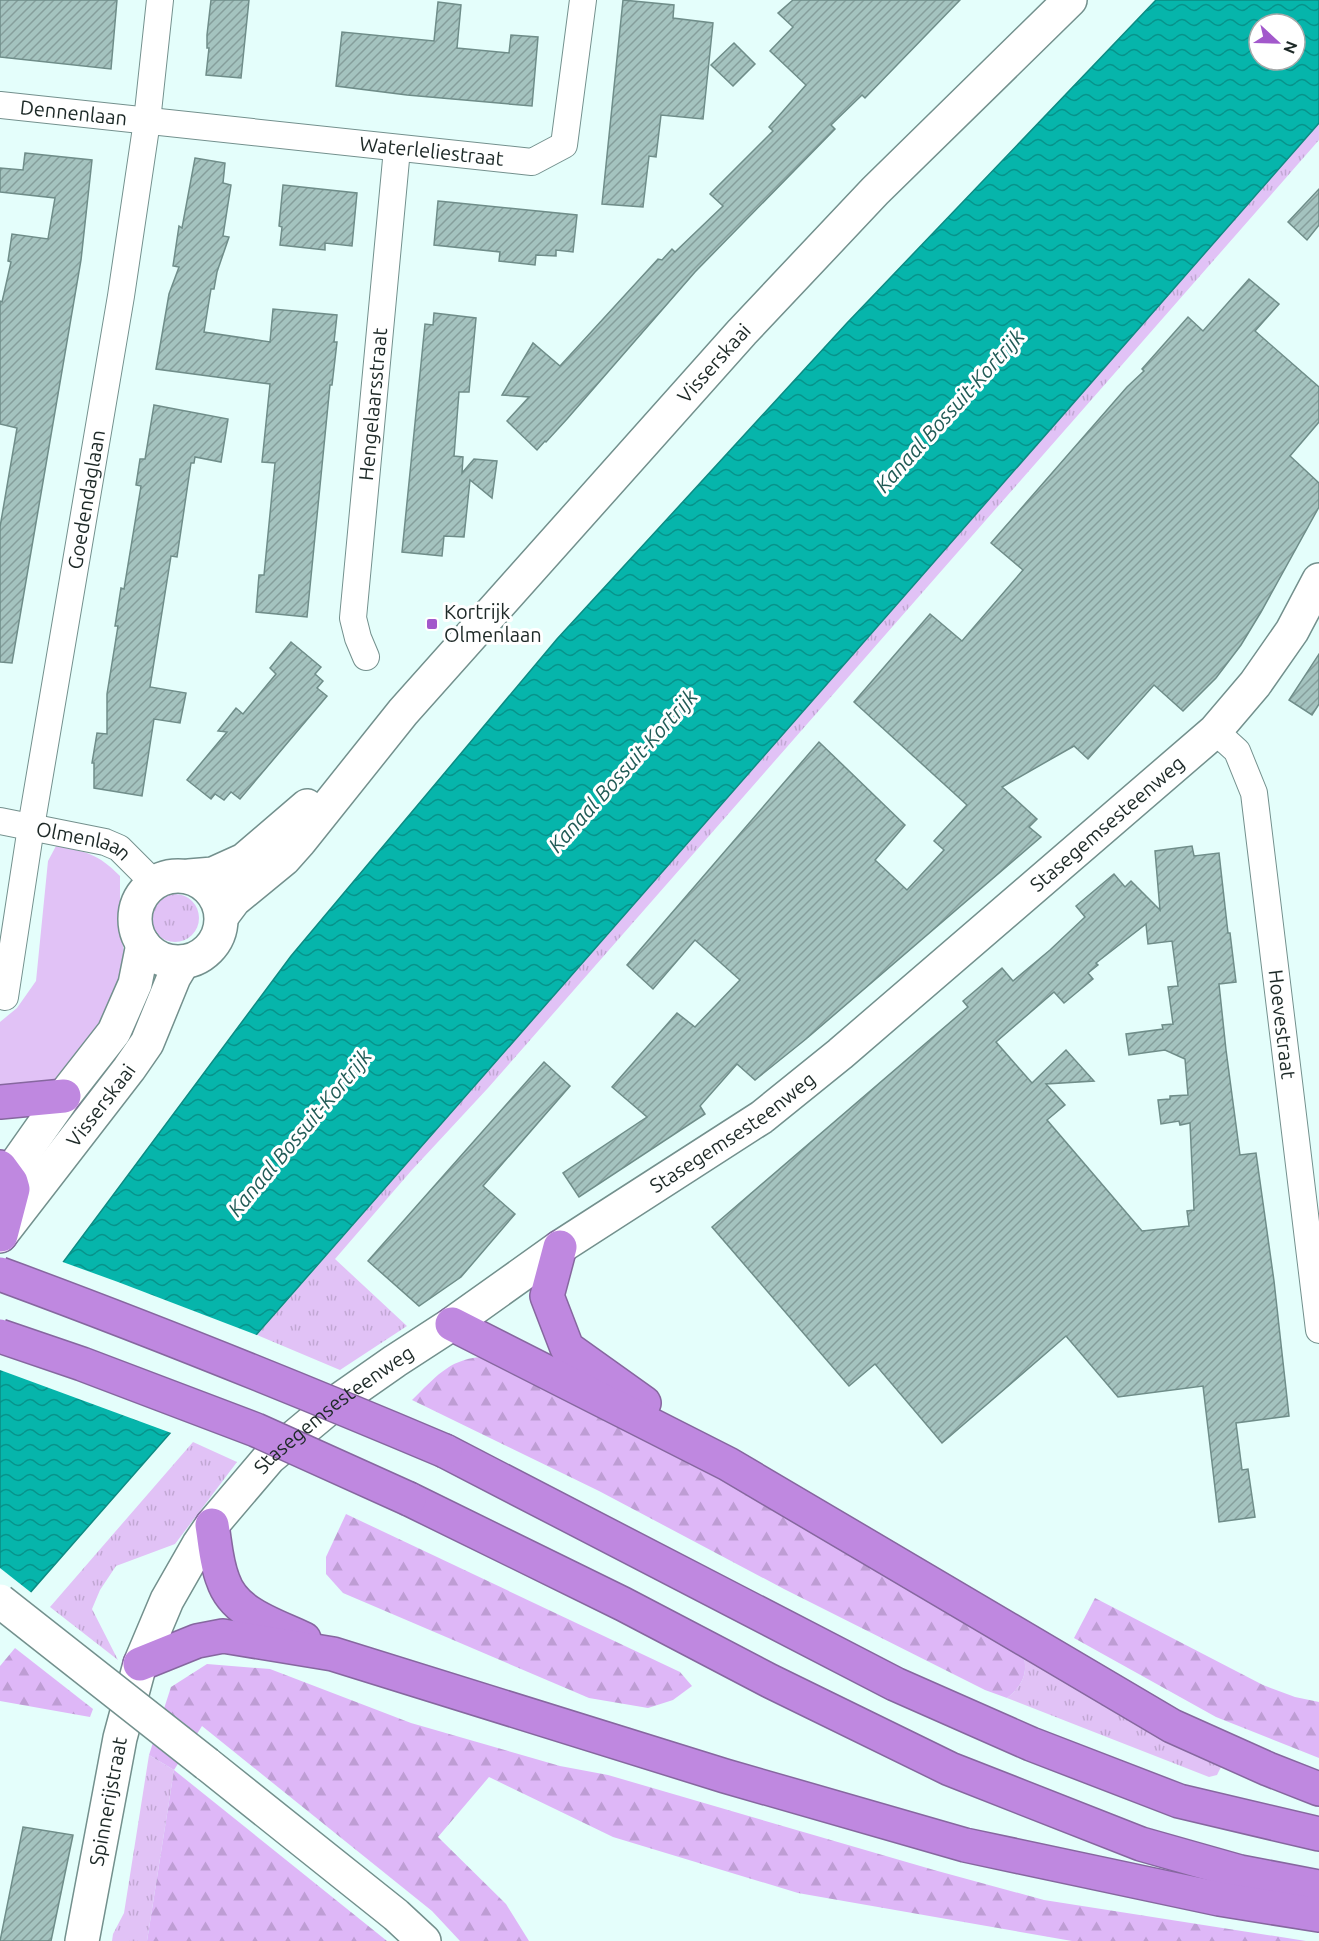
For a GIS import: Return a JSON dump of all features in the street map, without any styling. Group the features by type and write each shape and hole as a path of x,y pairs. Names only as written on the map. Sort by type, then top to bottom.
{"highway":[{"path":"0,1102 64,1096"},
{"path":"0,1235 13,1189 2,1177"},
{"path":"560,1247 547,1296 567,1348 728,1464"},
{"path":"0,1274 266,1376 445,1451 895,1684 1031,1744 1179,1801 1319,1834"},
{"path":"452,1324 728,1464 1172,1726 1319,1789"},
{"path":"0,1336 82,1364 256,1430 409,1499 950,1769 1141,1844 1240,1872 1319,1887"},
{"path":"212,1525 222,1580 236,1602 248,1612 333,1654"},
{"path":"141,1664 197,1641 224,1636 333,1654 725,1776 965,1845 1219,1899 1319,1915"}],"street":[{"name":"Goedendaglaan","path":"5,997 31,827 120,296 147,121 160,0"},
{"name":"Waterleliestraat","path":"147,121 532,162 564,145 584,0"},
{"name":"Visserskaai","path":"222,916 234,900 284,859 320,819 375,745 742,332 875,191 1070,0"},
{"name":"Dennenlaan","path":"0,105 147,121"},
{"name":"Hengelaarsstraat","path":"366,657 353,618 397,149"},
{"name":"Stasegemsesteenweg","path":"141,1664 167,1600 187,1563 212,1525 269,1458 367,1380 452,1324 560,1247 762,1117 849,1046 1215,731 1255,684 1286,640 1319,580"},
{"name":"Hoevestraat","path":"1215,731 1237,751 1254,793 1319,1330"},
{"name":"Visserskaai","path":"189,876 213,874 244,860 305,809 375,745"},
{"name":"Olmenlaan","path":"0,821 105,842 119,848 154,882"},
{"path":"189,876 202,882 212,891 219,903 222,916 221,928 211,947 199,957 183,962 163,959 143,944 137,932 136,911 144,892 154,882 165,877 189,876"},
{"name":"Visserskaai","path":"2,1177 105,1044 120,1020 135,984 143,944"},
{"name":"Visserskaai","path":"0,1235 147,1043 183,962"},
{"path":"0,1602 396,1915 424,1941"},
{"name":"Spinnerijstraat","path":"82,1941 120,1738 141,1664"}],"green space":[{"path":"1319,123 1319,140 488,1088 411,1171 335,1259 407,1326 340,1370 257,1335"},
{"path":"56,846 98,858 120,876 120,933 125,955 120,997 69,1068 52,1082 16,1087 0,1085 0,1022 17,1008 36,981 48,861"},
{"path":"170,894 180,894 192,901 199,913 199,923 192,935 180,942 170,942 155,931 151,923 151,913 162,898"},
{"path":"480,1357 606,1408 1024,1657 1025,1669 1020,1685 1007,1698 985,1690 784,1589 599,1491 412,1400 450,1366"},
{"path":"193,1442 237,1462 175,1544 116,1566 100,1590 92,1609 118,1660 50,1607"},
{"path":"346,1514 680,1672 692,1686 673,1700 648,1708 589,1698 343,1593 326,1574 326,1557"},
{"path":"1095,1598 1263,1685 1295,1697 1319,1702 1319,1758 1216,1717 1074,1638"},
{"path":"15,1648 93,1709 90,1717 0,1701 0,1666"},
{"path":"1024,1657 1129,1718 1221,1767 1217,1775 1209,1777 1007,1698 1022,1680 1025,1669"},
{"path":"207,1664 270,1669 411,1723 560,1766 608,1775 1044,1900 1306,1941 1072,1941 798,1893 613,1837 489,1777 438,1837 506,1904 529,1941 460,1941 432,1911 202,1726 174,1770 149,1755 171,1687"},
{"path":"149,1755 174,1770 147,1941 112,1941 113,1934 124,1913"},
{"path":"174,1770 387,1941 147,1941"}],"water":[{"name":"Kanaal Bossuit-Kortrijk","path":"1156,0 1319,0 1319,123 0,1627 0,1347 291,956 557,639 847,323"}],"pier":[{"path":"60,1261 259,1336 174,1434 0,1370 0,1341"},
{"path":"0,1568 33,1594 0,1630"}],"building":[{"path":"0,0 117,0 111,69 0,57"},
{"path":"211,0 249,0 241,78 206,75"},
{"path":"623,0 674,5 673,18 713,23 703,119 661,115 656,157 649,156 643,207 602,204"},
{"path":"793,0 960,0 865,98 862,95 831,125 835,129 695,272 567,419 537,450 507,421 529,397 502,395 533,343 560,366 658,259 662,260 672,249 675,252 723,206 710,194 773,131 769,127 806,85 770,51 793,27 778,13"},
{"path":"438,2 461,5 457,48 509,53 511,35 538,37 532,106 336,86 342,32 434,41"},
{"path":"734,43 755,64 733,86 711,65"},
{"path":"25,153 92,160 81,260 12,663 0,662 0,527 17,428 0,424 0,301 2,302 11,262 8,261 12,234 48,239 55,198 0,192 0,168 23,170"},
{"path":"195,158 225,163 223,183 231,185 223,236 229,237 217,272 214,289 211,289 204,332 270,342 273,309 337,315 334,342 337,342 332,385 330,385 307,617 256,612 259,575 264,575 275,463 262,462 270,384 156,369 169,294 179,267 173,266 179,226 182,228"},
{"path":"283,185 357,193 352,246 325,243 325,250 280,245 282,227 279,226"},
{"path":"1319,189 1319,225 1307,240 1288,222"},
{"path":"438,201 577,215 573,252 556,250 556,256 536,255 535,265 499,261 500,252 434,245"},
{"path":"1249,279 1279,304 1255,331 1319,387 1319,422 1290,456 1319,483 1319,507 1241,645 1216,678 1183,711 1154,685 1088,759 1074,746 1002,787 1037,819 1029,827 1041,837 755,1080 737,1064 700,1106 705,1114 579,1197 563,1173 647,1117 612,1087 677,1013 695,1027 740,980 695,940 653,989 627,965 819,742 905,825 875,860 907,890 944,850 934,841 967,805 854,702 930,614 962,641 1023,570 991,543 1127,387 1144,371 1142,369 1188,317 1203,331"},
{"path":"434,313 476,318 469,392 459,392 454,456 463,457 462,473 474,459 497,461 492,498 470,480 464,537 444,536 442,556 402,552 425,324 433,325"},
{"path":"154,405 228,419 221,462 195,457 194,463 191,463 177,557 171,556 150,687 186,693 180,723 154,719 142,796 94,788 94,763 92,763 97,733 107,734 107,694 118,626 115,626 121,588 124,589 141,486 136,485 140,459 145,459"},
{"path":"291,642 321,667 315,674 323,681 317,688 327,696 240,799 231,792 224,800 215,794 211,799 187,780 227,732 218,731 236,708 243,714 276,674 270,668"},
{"path":"1319,654 1319,704 1312,715 1289,700"},
{"path":"1192,846 1194,856 1219,853 1236,982 1219,984 1226,1050 1240,1155 1256,1153 1274,1281 1289,1416 1236,1423 1242,1470 1248,1469 1255,1517 1219,1522 1203,1386 1118,1397 1066,1336 942,1443 875,1364 849,1386 712,1227 968,1007 963,1001 1002,968 1013,981 1050,950 1085,917 1076,906 1114,874 1125,887 1131,881 1160,910 1155,851","holes":["1146,924 1148,944 1172,941 1178,986 1168,987 1173,1024 1162,1025 1163,1029 1126,1034 1129,1055 1165,1050 1185,1059 1188,1095 1170,1096 1170,1099 1158,1100 1161,1124 1179,1121 1180,1125 1190,1123 1194,1210 1187,1211 1189,1226 1142,1231 1047,1120 1065,1105 1046,1084 1094,1081 1066,1050 1032,1083 996,1042 1054,992 1064,1003 1093,979 1088,973 1098,965 1096,963"]},
{"path":"544,1062 570,1086 483,1186 515,1214 461,1277 419,1306 368,1261"},
{"path":"23,1827 73,1835 51,1941 0,1941"}],"place":[{"name":"Kortrijk Olmenlaan","path":"432,624"}]}
